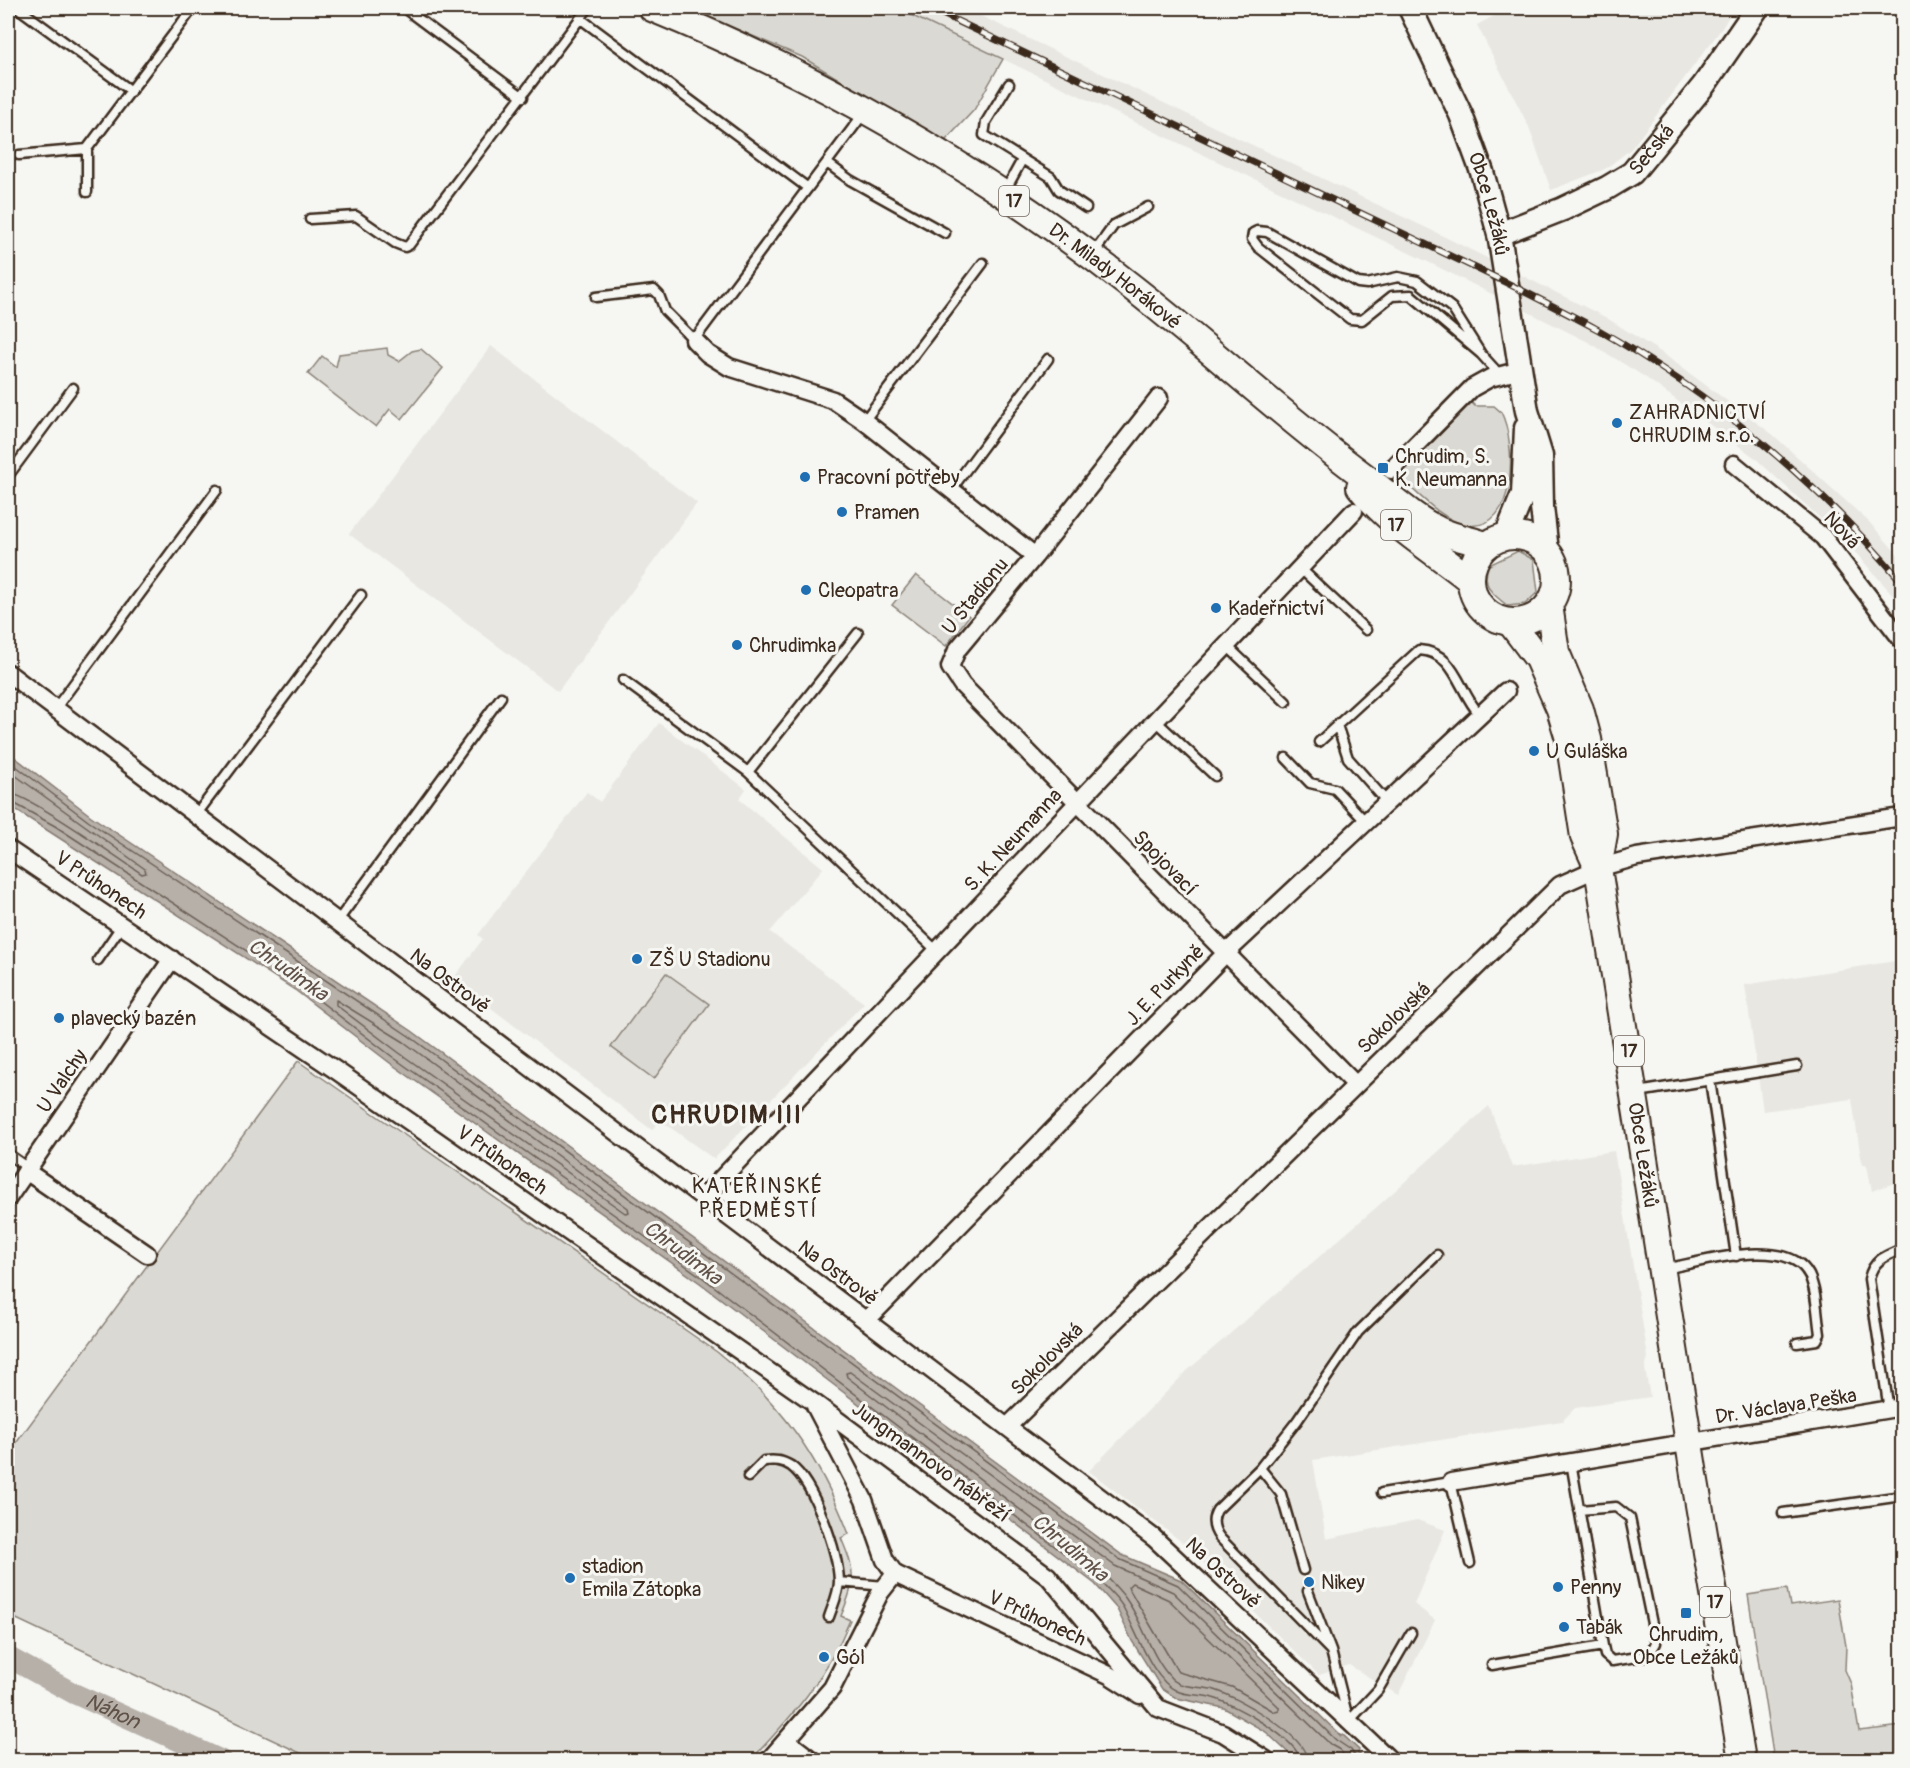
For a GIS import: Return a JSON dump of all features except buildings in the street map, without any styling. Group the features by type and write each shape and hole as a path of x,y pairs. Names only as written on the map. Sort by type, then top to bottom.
{"main road":[{"name":"Dr. Milady Horákové","path":"652,8 770,60 866,111 1003,194 1092,256 1216,355 1336,456 1440,531 1496,540"},
{"name":"Obce Ležáků","path":"1410,8 1461,115 1482,172 1499,234 1510,373 1527,411 1541,456 1542,507 1547,551"},
{"name":"Sečská","path":"1499,234 1572,205 1632,173 1704,85 1757,8"},
{"name":"Obce Ležáků","path":"1496,540 1523,494 1527,411"},
{"name":"Dr. Milady Horákové","path":"1336,456 1371,501 1401,530 1436,553 1470,580"},
{"name":"17","path":"1496,540 1533,540 1547,551 1553,561 1557,583 1549,604"},
{"path":"1470,580 1476,557 1496,540"},
{"name":"17","path":"1470,580 1472,592 1482,608 1498,619 1510,622"},
{"name":"Obce Ležáků","path":"1549,604 1556,652 1581,709 1588,739 1604,834 1598,868"},
{"path":"1510,622 1532,618 1549,604"},
{"name":"Obce Ležáků","path":"1510,622 1538,659 1560,709 1569,739 1584,837 1598,868 1689,1443 1743,1761"}],"street":[{"name":"U Stadionu","path":"694,340 708,354 729,367 822,395 864,421 1035,556 957,650 950,666"},
{"path":"1391,470 1464,394 1480,382 1510,373"},
{"path":"1035,556 1159,398"},
{"name":"Nová","path":"1734,464 1823,537 1902,640"},
{"name":"S. K. Neumanna","path":"703,1198 1354,511"},
{"name":"Spojovací","path":"950,666 962,685 1355,1084"},
{"name":"Na Ostrově","path":"8,673 1161,1544 1390,1761"},
{"name":"J. E. Purkyně","path":"866,1321 1225,954 1506,691"},
{"name":"Sokolovská","path":"1007,1427 1560,885 1598,868 1637,857 1902,817"},
{"name":"V Průhonech","path":"8,849 172,959 813,1402 864,1500 890,1580 1109,1675 1158,1708"},
{"name":"U Valchy","path":"8,1198 172,959"},
{"path":"27,1169 147,1254"},
{"name":"Jungmannovo nábřeží","path":"813,1402 1048,1576 1158,1708 1223,1733 1266,1761"},
{"name":"Dr. Václava Peška","path":"1689,1443 1896,1409"},
{"path":"1451,1482 1689,1443"},
{"path":"769,1761 832,1688 890,1580"},
{"path":"787,1741 812,1761"}],"lane":[{"path":"18,8 130,90"},
{"path":"87,192 87,149 194,8"},
{"path":"404,8 523,98"},
{"path":"310,219 356,216 395,243 405,247 409,245 523,98 588,8"},
{"path":"581,19 808,188"},
{"path":"1009,84 986,122 983,133 987,139 1051,177 1059,190 1086,208"},
{"path":"596,297 654,290 659,295 665,310 694,340 866,111"},
{"path":"19,155 87,149"},
{"path":"1003,194 1022,160"},
{"path":"827,163 850,180 945,233"},
{"path":"1092,256 1114,225 1148,207"},
{"path":"1481,354 1452,308 1417,281 1398,277 1367,284 1358,283 1267,232 1252,233 1252,239 1258,247 1350,320 1362,320 1392,296 1411,295 1481,354 1510,373"},
{"path":"864,421 983,263"},
{"path":"951,490 1048,359"},
{"path":"8,476 73,388"},
{"path":"55,709 218,490"},
{"path":"1300,568 1366,630"},
{"path":"196,816 361,595"},
{"path":"748,772 858,633"},
{"path":"1226,645 1286,702"},
{"path":"1319,742 1419,650 1437,653 1445,659 1469,702 1480,716"},
{"path":"622,680 748,772 937,951"},
{"path":"337,922 501,697"},
{"path":"1155,720 1215,776"},
{"path":"1337,725 1348,758 1387,802"},
{"path":"1286,758 1310,783 1335,789 1366,822"},
{"path":"98,960 122,925"},
{"path":"1635,1092 1797,1066"},
{"path":"1710,1080 1736,1256"},
{"path":"8,1154 27,1169"},
{"name":"Dr. Václava Peška","path":"1896,1409 1869,1279 1874,1265 1880,1259 1902,1249"},
{"path":"1661,1270 1736,1256 1779,1253 1794,1260 1805,1269 1814,1289 1820,1337 1817,1340 1797,1343"},
{"path":"1331,1651 1220,1538 1215,1529 1214,1519 1217,1510 1260,1468 1298,1421 1358,1332 1437,1255"},
{"path":"748,1477 764,1461 773,1460 784,1462 800,1475 823,1520 839,1582 829,1617"},
{"path":"1571,1462 1579,1510 1603,1646 1608,1659 1617,1661 1649,1655 1656,1643 1630,1518 1622,1509 1616,1507 1579,1510"},
{"path":"1260,1468 1281,1494 1303,1570"},
{"path":"1382,1493 1451,1482 1470,1563"},
{"path":"1783,1513 1902,1496"},
{"path":"839,1582 890,1580"},
{"path":"1308,1591 1331,1651 1349,1721"},
{"path":"1349,1721 1378,1690 1411,1633"},
{"path":"1492,1665 1603,1646"}],"shaded area":[{"path":"687,8 896,8 1003,59 974,110 944,142 802,57"},
{"path":"896,8 964,8 1437,233 1605,317 1662,353 1772,434 1869,522 1902,559 1902,605 1847,543 1754,457 1645,377 1590,343 1424,260"},
{"path":"1509,8 1734,8 1722,28 1631,149 1605,169 1551,190 1529,127 1477,25"},
{"path":"491,346 697,503 558,691 349,534"},
{"path":"387,348 388,355 399,361 412,351 421,349 443,368 402,419 390,409 376,427 308,374 322,356 336,367 339,354"},
{"path":"1471,402 1475,406 1494,406 1501,412 1506,425 1511,462 1505,500 1496,514 1484,523 1467,525 1448,518 1399,477"},
{"path":"1518,551 1534,560 1538,592 1525,604 1508,606 1490,589 1487,584 1487,572 1489,565"},
{"path":"916,575 969,616 946,646 892,605"},
{"name":"ZŠ U Stadionu","path":"659,723 746,789 739,799 823,868 770,932 864,1003 714,1159 660,1120 652,1130 453,979 483,939 478,935 587,792 600,802"},
{"path":"1902,960 1902,1180 1872,1191 1867,1165 1862,1165 1852,1099 1763,1111 1745,985"},
{"path":"666,973 709,1004 654,1079 611,1047"},
{"path":"298,1061 717,1352 761,1391 796,1433 811,1456 825,1480 849,1534 841,1538 852,1569 852,1585 841,1616 850,1620 841,1641 807,1695 751,1760 315,1760 8,1615 8,1454"},
{"path":"1489,1106 1512,1167 1614,1151 1648,1357 1645,1369 1650,1397 1575,1408 1562,1421 1313,1460 1326,1539 1417,1520 1445,1530 1414,1604 1435,1620 1398,1695 1349,1665 1319,1675 1182,1542 1089,1471 1187,1371 1378,1206"},
{"path":"1787,1589 1790,1606 1838,1599 1846,1646 1845,1670 1851,1684 1859,1731 1902,1726 1902,1760 1774,1760 1748,1595"}],"water":[{"path":"8,752 91,816 412,1031 1122,1555 1181,1580 1341,1736 1343,1735 1359,1750 1358,1753 1366,1760 1296,1760 1266,1732 1224,1708 1176,1698 1162,1689 1132,1641 1117,1609 1095,1584 700,1283 390,1063 295,990 8,805"}],"waterway":[{"name":"Náhon","path":"8,1657 75,1694 221,1760"}],"railway":[{"path":"930,8 1507,283 1597,329 1681,381 1761,442 1835,509 1902,582"}],"place":[{"name":"ZAHRADNICTVÍ CHRUDIM s.r.o.","path":"1617,423"},
{"name":"Chrudim, S. K. Neumanna","path":"1383,468"},
{"name":"Pracovní potřeby","path":"805,477"},
{"name":"Pramen","path":"842,512"},
{"name":"Cleopatra","path":"806,590"},
{"name":"Kadeřnictví","path":"1216,608"},
{"name":"Chrudimka","path":"737,645"},
{"name":"U Guláška","path":"1534,751"},
{"name":"ZŠ U Stadionu","path":"637,959"},
{"name":"plavecký bazén","path":"59,1018"},
{"name":"stadion Emila Zátopka","path":"570,1578"},
{"name":"Nikey","path":"1309,1582"},
{"name":"Penny","path":"1558,1587"},
{"name":"Chrudim, Obce Ležáků","path":"1686,1613"},
{"name":"Tabák","path":"1564,1627"},
{"name":"Gól","path":"824,1657"}],"district":[{"name":"CHRUDIM III","path":"727,1115"},
{"name":"KATEŘINSKÉ PŘEDMĚSTÍ","path":"758,1198"}]}
